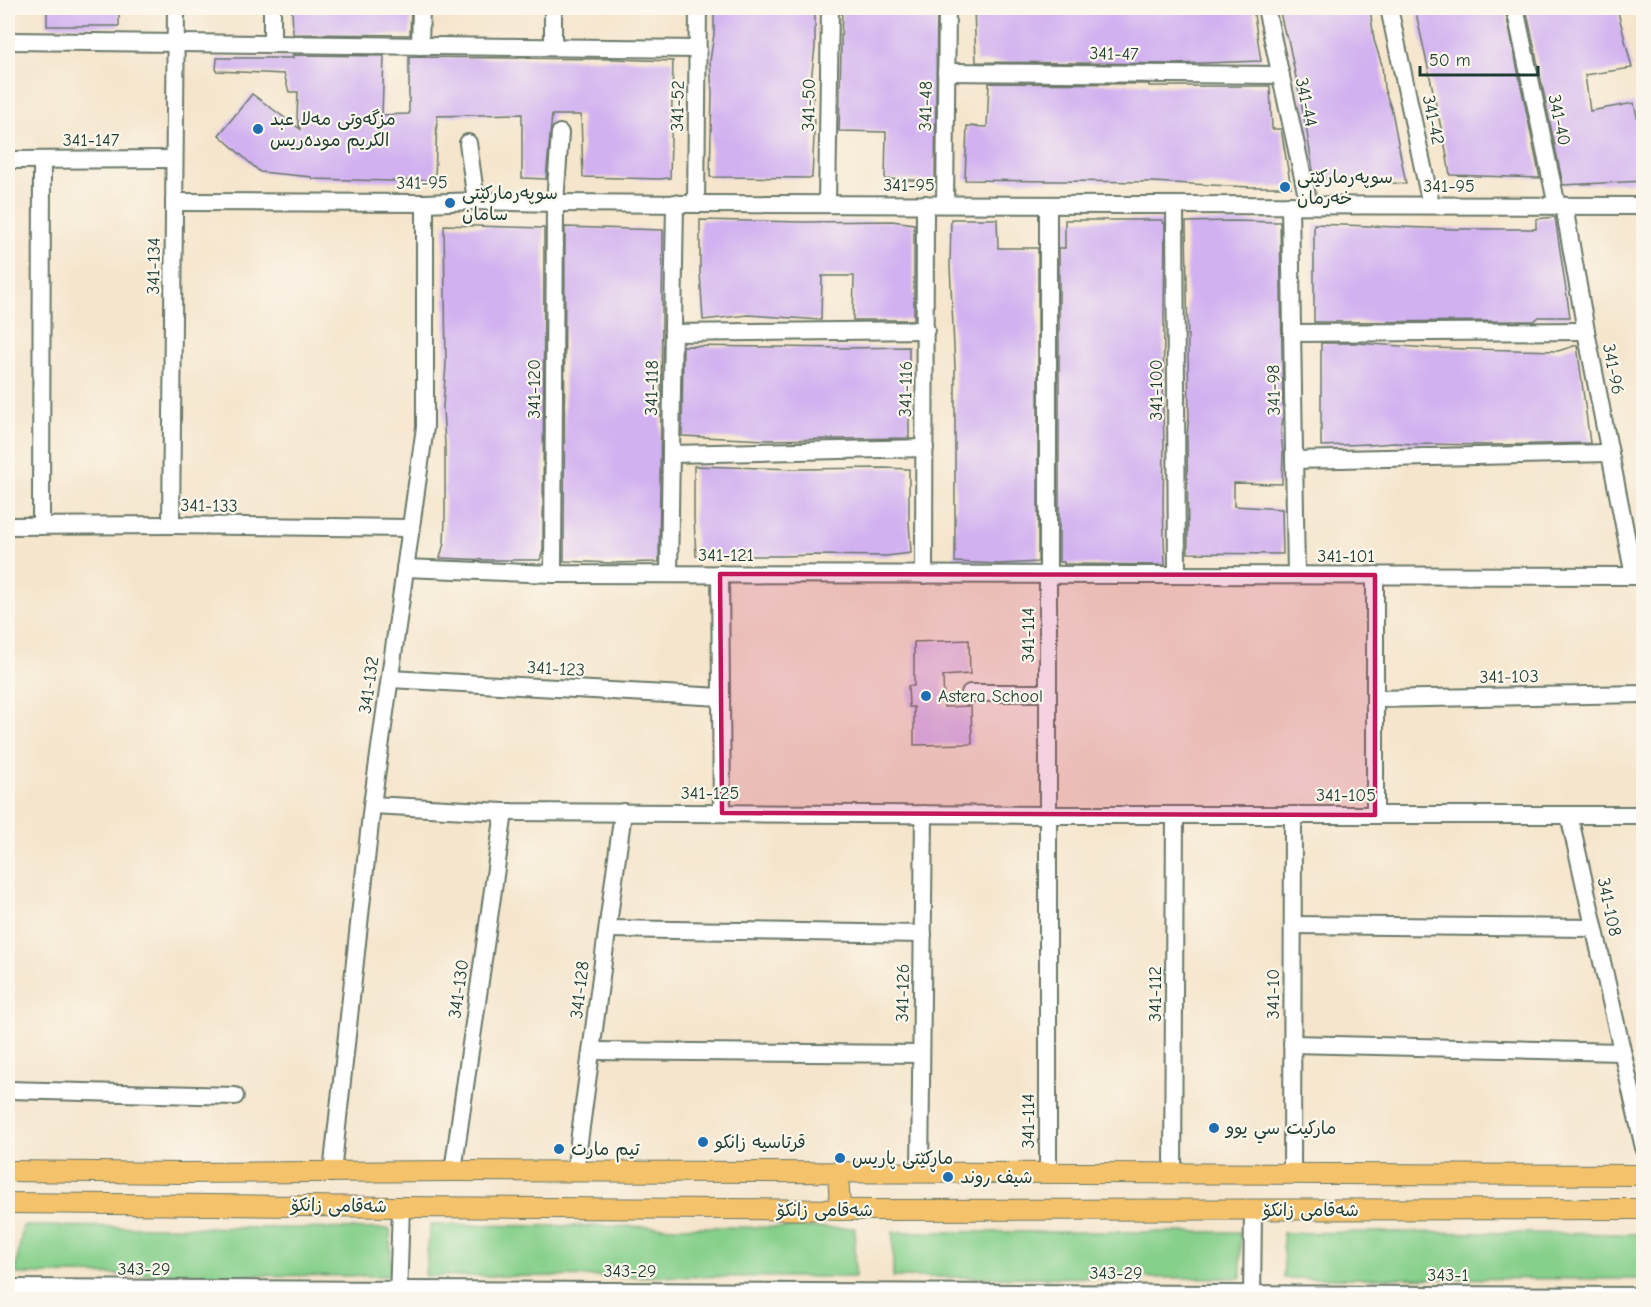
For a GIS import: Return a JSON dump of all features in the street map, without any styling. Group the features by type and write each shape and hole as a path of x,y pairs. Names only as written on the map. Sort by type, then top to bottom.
{"main road":[{"name":"شەقامی زانکۆ","path":"8,1171 1644,1175"},
{"path":"838,1172 840,1210"},
{"name":"شەقامی زانکۆ","path":"8,1203 840,1210 1644,1209"}],"street":[{"name":"341-134","path":"171,525 176,8"},
{"path":"272,8 272,44"},
{"path":"420,46 421,8"},
{"path":"553,8 553,47"},
{"name":"341-52","path":"696,204 698,8"},
{"name":"341-50","path":"827,204 830,8"},
{"name":"341-48","path":"945,204 947,8"},
{"name":"341-44","path":"1266,8 1309,205"},
{"name":"341-42","path":"1389,8 1431,206"},
{"name":"341-40","path":"1515,8 1560,206"},
{"path":"8,41 698,49"},
{"name":"341-47","path":"946,72 1281,75"},
{"name":"341-120","path":"553,574 555,203 560,133"},
{"path":"468,143 476,201"},
{"name":"341-147","path":"8,160 174,159"},
{"path":"41,526 42,160"},
{"name":"341-95","path":"174,202 425,203 476,201 675,204 1644,206"},
{"name":"341-132","path":"332,1173 372,806 425,428 425,203"},
{"name":"341-118","path":"669,574 675,204"},
{"name":"341-116","path":"924,575 925,204"},
{"name":"341-114","path":"1048,205 1048,1174"},
{"name":"341-100","path":"1175,205 1177,575"},
{"name":"341-98","path":"1290,205 1296,575"},
{"name":"341-96","path":"1560,206 1610,453 1639,576"},
{"path":"673,333 926,330"},
{"path":"1292,333 1586,331"},
{"path":"671,454 925,448"},
{"path":"1294,460 1610,453"},
{"name":"341-133","path":"8,526 171,525 411,528"},
{"name":"341-121","path":"405,568 553,574 1048,575"},
{"path":"720,574 722,813"},
{"name":"341-101","path":"1048,575 1639,576"},
{"path":"1375,575 1375,815"},
{"name":"341-123","path":"390,680 721,697"},
{"path":"970,693 1048,693"},
{"name":"341-103","path":"1376,699 1644,694"},
{"name":"341-125","path":"372,806 504,812 1048,814"},
{"name":"341-130","path":"453,1171 504,812"},
{"name":"341-128","path":"575,1172 623,812"},
{"name":"341-126","path":"920,1173 924,814"},
{"name":"341-105","path":"1048,814 1644,815"},
{"name":"341-112","path":"1173,1174 1175,815"},
{"name":"341-10","path":"1292,1174 1293,815"},
{"name":"341-108","path":"1569,815 1644,1148"},
{"path":"1293,925 1594,928"},
{"path":"608,929 923,934"},
{"path":"1292,1044 1622,1052"},
{"path":"592,1051 921,1054"},
{"path":"8,1090 235,1096"},
{"path":"398,1294 401,1207"},
{"path":"1252,1210 1252,1297"},
{"name":"343-29","path":"8,1288 398,1294 1252,1297"},
{"name":"343-1","path":"1252,1297 1644,1296"}],"highlighted area":[{"path":"720,574 1375,575 1375,815 722,813"}],"green space":[{"path":"430,1225 855,1228 855,1277 425,1276"},
{"path":"23,1226 390,1229 391,1276 17,1274 15,1272"},
{"path":"893,1232 1240,1232 1241,1278 893,1277"},
{"path":"1283,1233 1643,1234 1643,1279 1284,1278"}],"building":[{"path":"47,8 119,8 119,26 47,26"},
{"path":"353,8 411,8 410,35 293,34 292,9 353,10"},
{"path":"714,8 815,8 815,47 811,81 813,81 814,137 812,178 710,177 712,93 710,61 714,34"},
{"path":"842,8 937,8 935,181 885,179 886,132 839,131"},
{"path":"974,8 1253,8 1261,61 1175,64 976,62"},
{"path":"1279,8 1370,8 1374,40 1382,65 1384,88 1392,111 1406,184 1314,177 1288,39"},
{"path":"1415,8 1505,8 1540,178 1450,175"},
{"path":"1526,8 1617,8 1632,68 1585,75 1590,111 1634,103 1644,147 1644,181 1563,185"},
{"path":"293,55 384,56 382,115 409,114 409,57 673,61 670,178 583,177 581,115 552,115 546,179 522,178 522,114 437,116 435,180 313,179 312,177 260,172 219,135 252,94 300,129 297,118 298,92 289,92 284,74 216,71 217,58 293,58"},
{"path":"989,83 1270,86 1272,129 1281,129 1291,187 1152,182 965,180 967,126 987,127"},
{"path":"1555,217 1570,317 1539,317 1534,321 1314,322 1314,224 1455,229 1536,229 1536,219"},
{"path":"951,219 997,219 998,248 1038,248 1038,562 999,564 955,562 955,367 950,266"},
{"path":"700,220 892,221 914,224 914,320 853,320 854,276 822,276 821,320 748,315 703,320"},
{"path":"1065,220 1163,220 1165,223 1163,507 1165,565 1064,564 1064,562 1059,562 1059,248 1065,248"},
{"path":"1186,222 1280,222 1282,484 1234,483 1234,506 1282,509 1283,554 1188,553 1187,436 1189,417"},
{"path":"444,225 544,228 543,550 540,560 440,558 444,543 445,518"},
{"path":"565,227 663,230 659,562 564,561"},
{"path":"1321,343 1558,351 1577,345 1590,443 1492,445 1394,443 1321,446"},
{"path":"683,346 909,347 909,438 766,440 682,436"},
{"path":"694,466 909,469 911,553 886,556 696,556"},
{"name":"Astera School","path":"969,640 970,674 943,676 944,707 971,706 972,744 914,745 914,707 909,707 908,686 914,686 914,642"}],"place":[{"name":"مزگه‌وتی مه‌لا عبد الكريم موده‌ریس","path":"258,129"},
{"name":"سوپەرمارکێتی خەرمان","path":"1285,187"},
{"name":"سوپەرمارکێتی سامان","path":"450,203"},
{"name":"Astera School","path":"926,696"},
{"name":"ماركيت سي يوو","path":"1214,1128"},
{"name":"قرتاسیە زانکو","path":"703,1142"},
{"name":"تیم مارت","path":"559,1149"},
{"name":"ماڕکێتی پاریس","path":"840,1158"},
{"name":"شیف روند","path":"948,1177"}]}
